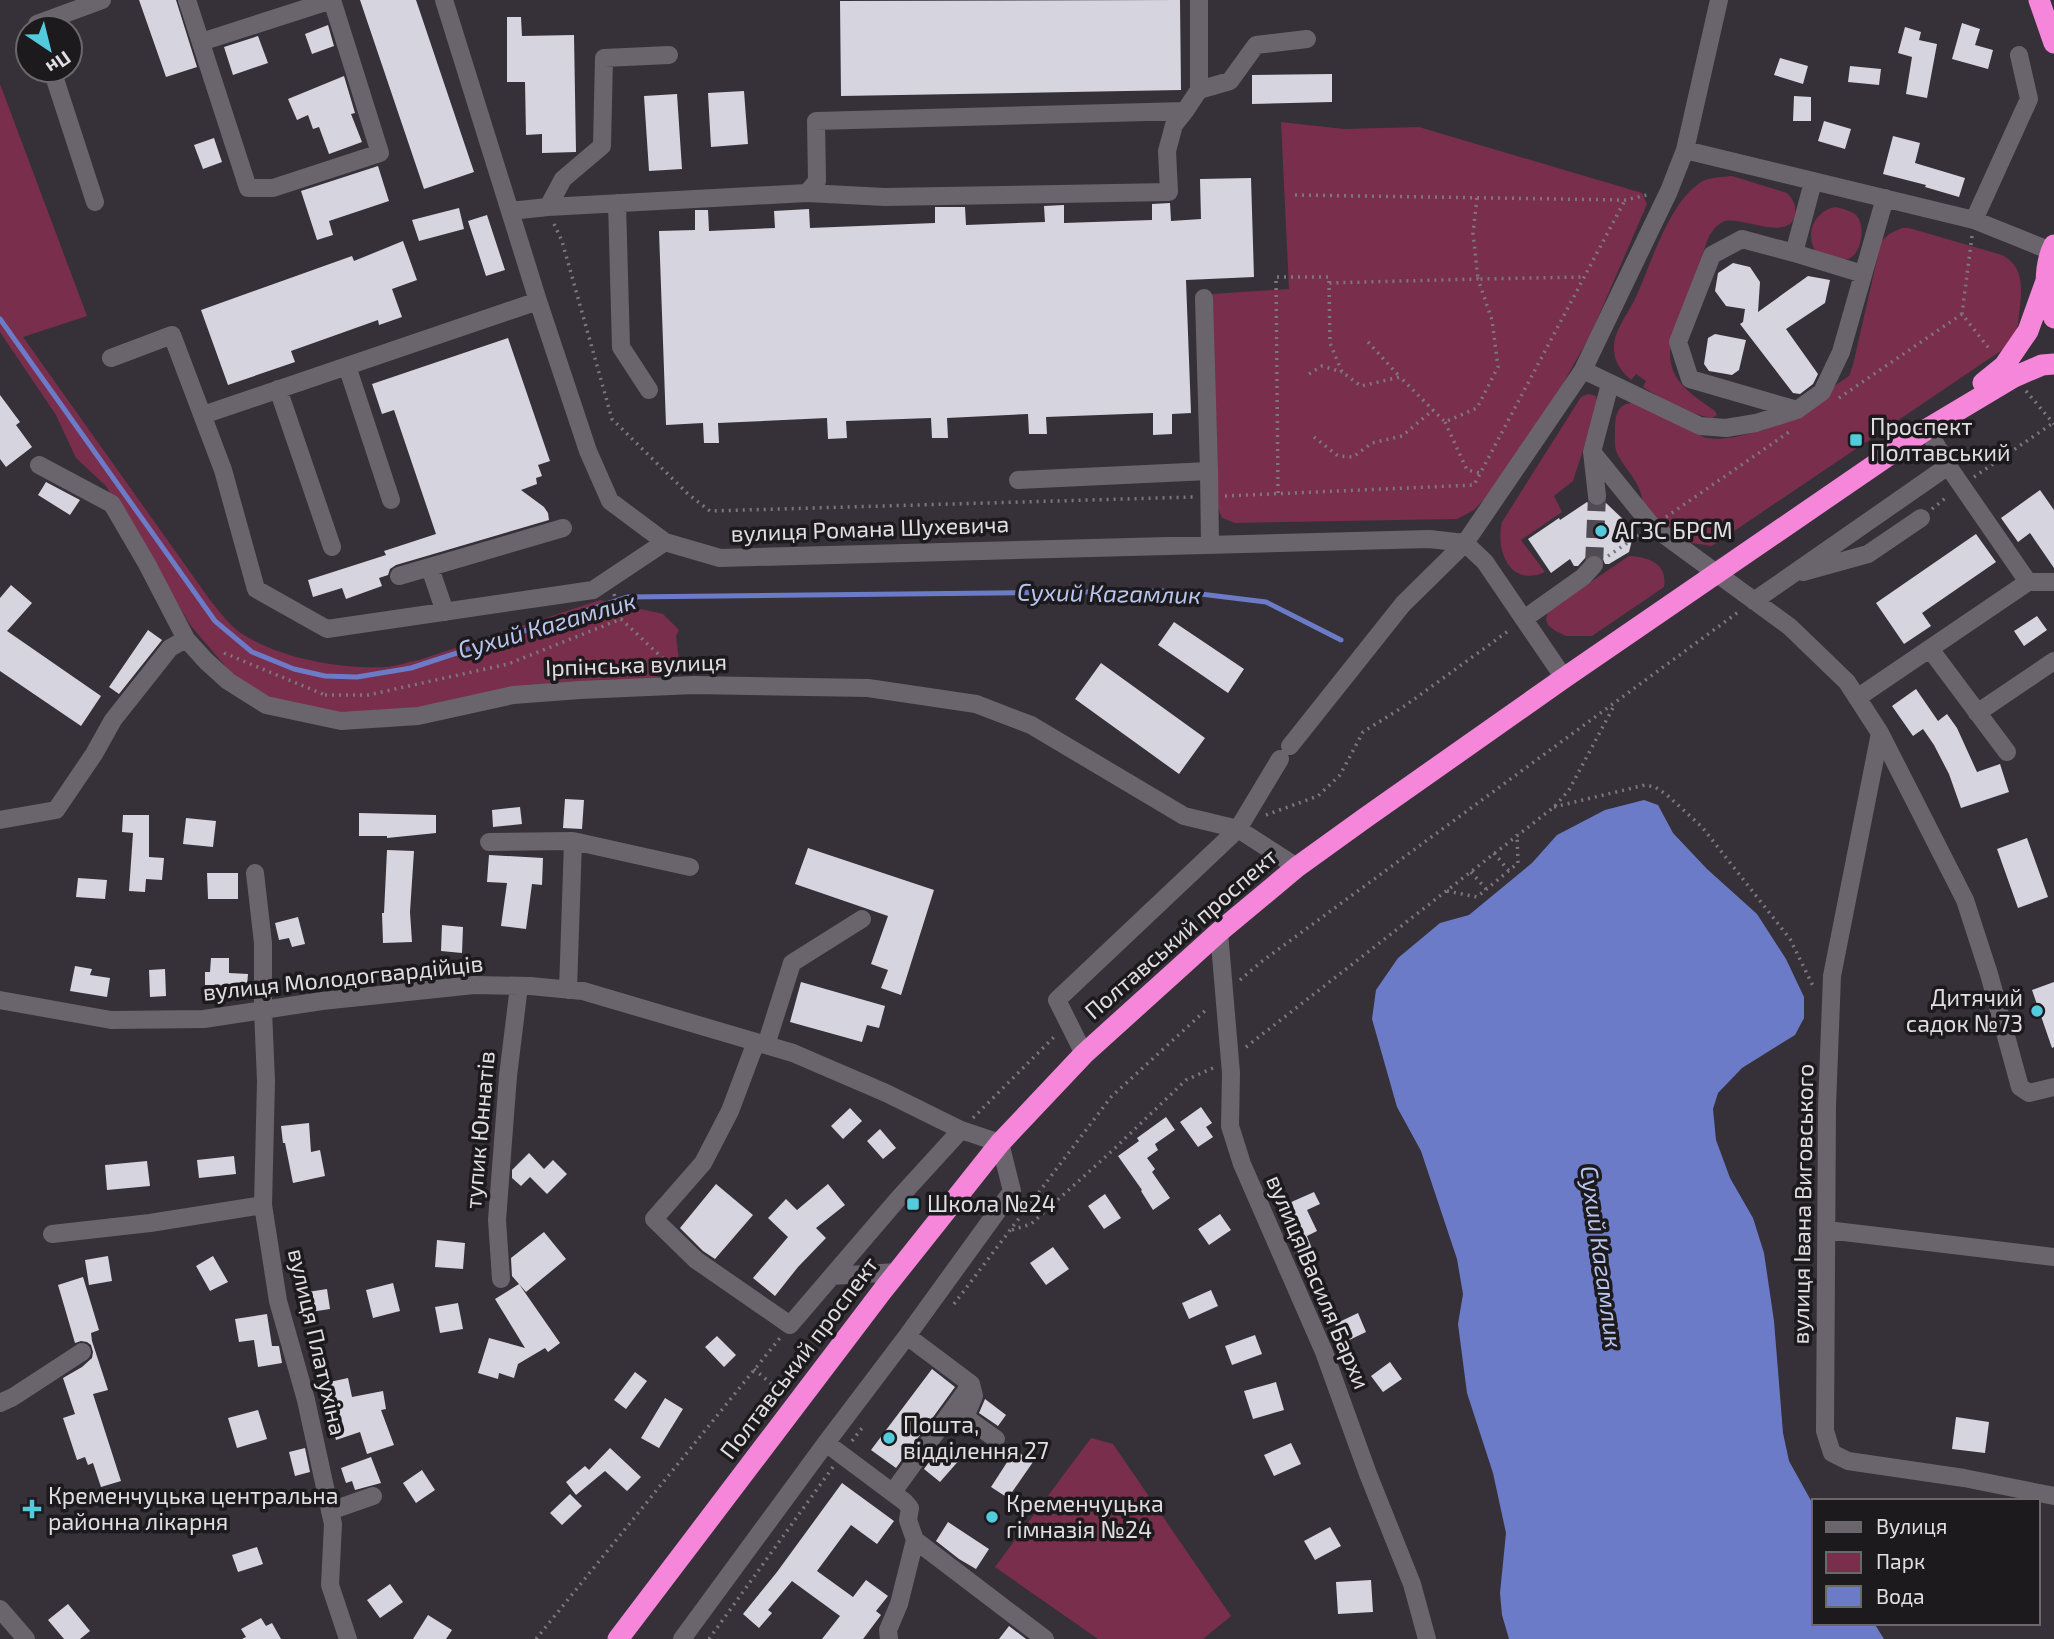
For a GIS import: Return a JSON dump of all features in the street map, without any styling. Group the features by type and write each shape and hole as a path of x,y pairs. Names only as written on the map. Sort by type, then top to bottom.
{"highway":[{"path":"2039,0 2054,43"},
{"path":"2009,372 2028,331 2046,281 2052,248"},
{"path":"2046,281 2054,318"},
{"path":"2009,372 2054,364"},
{"name":"Полтавський проспект","path":"618,1639 897,1272 1000,1143 1084,1054 1219,932 1297,867 1564,678 2009,372"}],"street":[{"path":"64,14 102,0"},
{"path":"187,0 248,188 273,188 380,153 332,0 201,42"},
{"name":"вулиця Романа Шухевича","path":"444,0 538,302 588,452 610,501 665,542 720,558 1429,539 1465,543"},
{"path":"510,211 807,193 885,197 1169,192 1167,151 1174,125 1199,90 1199,0"},
{"path":"1084,1054 1057,1000 1238,829 1285,752 1403,604 1465,543 1583,370 1669,191 1685,150 1720,0"},
{"path":"1199,90 1230,81 1256,45 1307,39"},
{"path":"548,207 563,178 602,146 604,58 669,55"},
{"path":"1974,220 2029,99 2019,55"},
{"path":"57,84 95,202"},
{"path":"807,193 817,181 816,121 1185,111"},
{"path":"1685,150 1974,220 2052,248"},
{"path":"1794,253 1813,182"},
{"path":"1583,370 1700,426 1726,428 1746,425 1797,410 1822,392 1841,352 1885,198"},
{"path":"617,203 621,347 649,390"},
{"path":"1797,410 1689,379 1678,342 1712,255 1742,239 1863,274"},
{"path":"1204,298 1210,544"},
{"path":"203,415 538,302"},
{"path":"111,358 172,335 223,470 256,589 327,629 593,590 665,542"},
{"path":"347,366 391,500"},
{"path":"1597,496 1592,452 1610,384"},
{"path":"278,389 332,547"},
{"path":"1927,429 1948,466 2028,582"},
{"path":"1592,452 1652,526 1790,627 1847,682 1880,733 1965,900 1989,974 2020,1087 2029,1093 2054,1087"},
{"name":"Ірпінська вулиця","path":"39,465 112,504 186,639 206,662 228,681 266,705 341,721 418,716 513,695 694,685 868,688 976,704 1031,725 1184,816 1238,829 1297,867"},
{"path":"1754,601 1948,466"},
{"path":"1018,481 1209,471"},
{"path":"1790,576 1868,554 1921,518"},
{"path":"399,576 563,527"},
{"path":"1465,543 1485,562 1564,678"},
{"path":"1524,619 1583,577 1594,565"},
{"path":"430,568 444,612"},
{"path":"1857,698 2028,582 2054,582"},
{"path":"0,820 55,810 94,754 113,720 170,648 186,639"},
{"path":"1930,649 2007,752"},
{"path":"1977,713 2054,661"},
{"name":"вулиця Івана Виговського","path":"1880,733 1832,976 1827,1106 1825,1430 1832,1453 1848,1461 1964,1478 2054,1496"},
{"path":"568,990 573,841"},
{"path":"489,842 573,841 690,867"},
{"name":"вулиця Платухіна","path":"255,873 263,943 266,1081 263,1205 278,1301 306,1399 333,1524 330,1585 348,1639"},
{"path":"862,919 792,963 761,1044 703,1163 654,1219 696,1259 790,1325 961,1130"},
{"name":"вулиця Василя Бархи","path":"1219,932 1230,1060 1230,1126 1238,1151 1324,1352 1368,1474 1412,1584 1427,1639"},
{"name":"вулиця Молодогвардійців","path":"0,1000 111,1020 204,1019 322,1001 474,985 583,991 793,1053 875,1088 961,1130 1000,1143"},
{"name":"тупик Юннатів","path":"501,1279 497,1220 508,1076 519,986"},
{"path":"682,1639 908,1336 1012,1191 1000,1143"},
{"path":"52,1234 150,1223 263,1205"},
{"path":"1827,1230 2054,1257"},
{"path":"832,1276 897,1272"},
{"path":"908,1336 971,1384 974,1396 965,1417 996,1439"},
{"path":"0,1418 4,1416 0,1405 82,1352"},
{"path":"893,1493 971,1384"},
{"path":"826,1443 905,1502 909,1508 908,1520 915,1540 899,1604 888,1630 888,1639"},
{"path":"330,1511 373,1496"},
{"path":"915,1540 1045,1639"},
{"path":"0,1609 26,1639"}],"path":[{"path":"1295,195 1625,200 1669,191"},
{"path":"1445,422 1477,408 1498,367 1492,320 1478,279 1474,233 1478,197"},
{"path":"548,207 562,241 612,419 688,494 710,511 1278,494 1474,485 1625,200"},
{"path":"1921,518 1962,486 2054,424 1962,314 1974,220"},
{"path":"1278,494 1276,277 1329,277 1329,343 1342,372"},
{"path":"1329,283 1584,277"},
{"path":"1836,400 1962,314"},
{"path":"1368,342 1445,422 1467,470 1480,473"},
{"path":"1309,374 1322,366 1342,372 1362,386 1400,377"},
{"path":"1314,437 1338,456 1353,457 1372,443 1402,436 1433,410"},
{"path":"1594,565 1790,432"},
{"path":"614,595 621,619 694,685"},
{"path":"954,1304 1111,1097 1224,993 1261,962 1754,601"},
{"path":"216,649 325,695 368,695 508,664 621,619"},
{"path":"1238,829 1318,796 1340,775 1363,732 1406,705 1524,619"},
{"path":"303,713 325,695"},
{"path":"1010,1231 1031,1224 1186,1080 1230,1060 1554,807 1569,790 1616,702"},
{"path":"1554,807 1645,785 1655,787 1667,795 1702,827 1790,939 1830,1021"},
{"path":"1447,891 1477,897 1517,863 1517,834"},
{"path":"1494,853 1508,871"},
{"path":"1471,872 1486,889"},
{"path":"961,1130 1068,1022"},
{"path":"536,1639 790,1325"},
{"path":"709,1639 866,1422"}],"green space":[{"path":"0,84 87,316 23,337 210,600 234,628 259,643 313,661 387,667 419,660 600,600 663,614 679,630 676,636 679,660 651,682 439,706 344,713 267,697 232,674 191,626 106,486 76,458 56,415 0,332"},
{"path":"1281,122 1344,129 1419,127 1642,193 1647,204 1590,336 1545,415 1489,494 1474,510 1457,519 1235,523 1222,518 1218,508 1212,294 1289,289"},
{"path":"1732,176 1787,193 1794,202 1795,213 1792,222 1776,228 1725,221 1709,236 1672,338 1670,352 1674,373 1687,390 1715,411 1717,415 1712,418 1685,410 1659,397 1643,387 1646,381 1636,374 1631,380 1619,366 1614,348 1619,329 1663,233 1682,201 1705,180"},
{"path":"1836,207 1856,215 1861,225 1859,246 1848,259 1816,252 1811,238 1817,218"},
{"path":"1902,228 2002,255 2011,261 2019,276 2021,295 2016,331 2005,348 1712,546 1677,541 1643,507 1637,484 1617,453 1615,425 1619,410 1626,404 1638,403 1706,438 1735,437 1780,423 1849,376 1881,242 1889,234"},
{"path":"1588,394 1596,396 1598,404 1573,481 1554,496 1562,512 1521,540 1545,572 1533,576 1523,575 1514,571 1503,554 1500,533 1502,522 1581,397"},
{"path":"1629,556 1649,560 1660,567 1664,587 1592,636 1566,636 1548,625 1548,611"},
{"path":"1091,1438 1113,1444 1231,1616 1203,1639 1098,1639 995,1567"}],"water":[{"path":"1644,800 1658,805 1673,833 1707,869 1757,914 1786,959 1804,997 1804,1018 1795,1035 1742,1068 1718,1093 1713,1109 1716,1140 1730,1178 1753,1218 1764,1253 1774,1321 1783,1433 1789,1461 1812,1502 1812,1625 1875,1625 1884,1639 1509,1639 1502,1615 1500,1593 1506,1533 1493,1473 1467,1393 1458,1324 1463,1294 1457,1259 1421,1151 1397,1107 1372,1019 1376,990 1398,958 1440,923 1469,915 1532,863 1557,835 1605,810"}],"building":[{"path":"139,0 176,0 197,67 166,77"},
{"path":"360,0 416,0 474,172 424,189"},
{"path":"1180,0 1181,90 841,96 840,1"},
{"path":"507,17 521,17 522,36 574,35 576,152 542,153 542,134 526,135 525,82 507,82"},
{"path":"1962,23 1980,29 1975,45 1993,50 1988,69 1952,59"},
{"path":"328,25 334,46 312,54 305,34"},
{"path":"1905,27 1921,32 1919,40 1937,44 1927,98 1906,94 1912,57 1898,53"},
{"path":"258,36 268,63 233,75 224,47"},
{"path":"1780,58 1808,66 1803,84 1774,75"},
{"path":"1850,66 1881,69 1879,85 1848,82"},
{"path":"1332,74 1332,102 1252,104 1252,75"},
{"path":"344,76 355,113 351,114 362,142 329,154 319,127 313,129 308,115 297,120 288,99"},
{"path":"744,91 748,144 711,147 708,93"},
{"path":"677,94 682,169 649,171 644,96"},
{"path":"1794,96 1811,97 1811,121 1793,121"},
{"path":"1824,121 1851,129 1845,149 1818,141"},
{"path":"1893,136 1920,143 1915,163 1965,178 1959,197 1883,174"},
{"path":"214,138 222,162 203,169 194,145"},
{"path":"378,166 389,201 329,221 333,235 317,240 301,191"},
{"path":"1251,178 1254,277 1186,280 1191,413 1172,414 1172,434 1153,435 1153,413 1046,417 1047,434 1029,434 1028,414 947,418 948,438 932,438 931,418 846,421 847,438 828,439 827,418 718,423 719,443 704,443 703,423 666,425 659,231 695,230 695,210 708,210 709,231 775,228 774,211 809,209 810,228 935,223 935,207 965,207 966,225 1045,222 1044,206 1064,205 1064,223 1152,220 1152,204 1170,203 1171,221 1201,219 1200,179"},
{"path":"459,208 464,229 419,241 412,220"},
{"path":"487,215 505,270 486,276 468,221"},
{"path":"403,241 417,280 392,289 402,317 379,325 378,320 291,351 295,362 228,385 201,310 352,256 354,261"},
{"path":"1733,263 1750,267 1760,282 1758,312 1808,276 1830,280 1825,303 1786,329 1818,374 1813,384 1800,394 1793,393 1740,324 1743,322 1745,309 1726,306 1715,291 1718,273"},
{"path":"1715,334 1746,340 1739,370 1732,375 1709,371 1704,364 1708,338"},
{"path":"508,338 550,461 538,465 542,476 536,478 537,484 521,490 544,507 549,520 396,565 390,569 388,575 379,578 382,586 346,599 342,588 313,597 308,580 386,555 384,551 436,534 394,410 382,414 372,384"},
{"path":"0,395 20,422 16,425 32,447 6,467 0,459"},
{"path":"46,482 80,500 70,515 38,495"},
{"path":"2040,490 2054,510 2054,568 2030,533 2018,542 2001,518"},
{"path":"1587,502 1598,507 1606,503 1626,522 1631,530 1632,540 1629,552 1609,564 1605,564 1602,557 1596,554 1586,557 1578,566 1574,566 1570,559 1551,573 1528,539"},
{"path":"1976,534 1996,562 1922,613 1931,626 1904,644 1876,603"},
{"path":"11,585 32,603 7,631 101,696 81,726 0,671 0,598"},
{"path":"2037,616 2047,630 2024,646 2014,631"},
{"path":"1174,622 1244,669 1228,693 1158,645"},
{"path":"148,630 162,640 119,694 109,687"},
{"path":"1101,663 1205,738 1179,774 1075,699"},
{"path":"1916,689 1938,721 1947,714 1957,728 1977,772 2000,764 2009,792 1961,808 1949,774 1934,745 1923,729 1913,736 1892,706"},
{"path":"565,799 584,800 582,829 563,828"},
{"path":"520,807 522,824 493,827 492,810"},
{"path":"359,813 436,815 436,833 387,838 359,836"},
{"path":"123,815 149,815 149,857 164,858 162,880 146,879 145,892 129,891 133,833 122,832"},
{"path":"186,818 216,821 213,847 183,844"},
{"path":"2027,838 2048,897 2018,908 1997,849"},
{"path":"808,848 934,890 901,995 881,988 888,970 871,964 888,916 795,884"},
{"path":"387,850 414,851 410,912 412,942 383,943 382,913"},
{"path":"489,855 543,858 542,885 532,884 526,929 501,926 507,883 487,882"},
{"path":"207,873 238,873 238,899 208,899"},
{"path":"78,878 107,880 105,899 76,897"},
{"path":"298,917 305,944 292,947 289,938 279,940 275,923"},
{"path":"442,925 463,927 462,953 441,951"},
{"path":"211,958 229,958 229,973 248,974 247,986 205,985 205,972 210,972"},
{"path":"75,966 92,969 90,975 110,978 107,997 70,991"},
{"path":"165,969 166,996 150,997 149,970"},
{"path":"801,982 885,1006 879,1028 867,1025 862,1042 790,1022"},
{"path":"2054,982 2054,1047 2052,1048 2032,990"},
{"path":"1201,1107 1212,1123 1206,1127 1213,1137 1198,1147 1180,1122"},
{"path":"850,1108 862,1121 843,1139 831,1126"},
{"path":"1166,1117 1175,1130 1155,1144 1158,1150 1147,1158 1155,1169 1152,1172 1170,1198 1153,1210 1118,1156"},
{"path":"309,1123 311,1152 320,1150 325,1176 293,1183 281,1126"},
{"path":"880,1129 896,1148 883,1159 867,1141"},
{"path":"529,1153 544,1169 553,1160 567,1174 547,1194 530,1177 521,1186 512,1178 512,1170"},
{"path":"234,1156 236,1174 199,1178 197,1160"},
{"path":"147,1161 150,1186 107,1190 105,1165"},
{"path":"716,1184 753,1215 715,1259 680,1228"},
{"path":"828,1184 845,1205 816,1228 826,1238 775,1296 753,1278 788,1237 768,1218 786,1199 797,1210"},
{"path":"1314,1192 1320,1204 1307,1210 1317,1231 1307,1236 1312,1249 1299,1255 1280,1207"},
{"path":"1105,1194 1121,1218 1104,1229 1088,1206"},
{"path":"1220,1214 1231,1230 1209,1245 1198,1229"},
{"path":"544,1232 566,1259 526,1292 512,1276 511,1258"},
{"path":"437,1240 465,1243 463,1269 435,1267"},
{"path":"1053,1247 1069,1269 1046,1285 1030,1263"},
{"path":"108,1256 112,1281 89,1285 85,1260"},
{"path":"213,1256 228,1282 210,1291 196,1266"},
{"path":"83,1277 99,1330 91,1333 92,1341 108,1390 93,1394 121,1481 101,1487 93,1463 88,1465 85,1457 77,1460 63,1418 75,1414 63,1378 82,1367 92,1358 93,1352 87,1342 75,1343 58,1285"},
{"path":"393,1283 400,1311 373,1318 366,1290"},
{"path":"519,1284 560,1343 548,1352 545,1348 518,1364 514,1378 499,1373 498,1379 478,1373 489,1338 525,1348 495,1299"},
{"path":"327,1289 330,1309 304,1313 301,1293"},
{"path":"1211,1290 1218,1306 1189,1319 1182,1303"},
{"path":"458,1303 463,1329 440,1333 435,1307"},
{"path":"1358,1313 1366,1332 1343,1343 1335,1324"},
{"path":"267,1314 272,1346 279,1346 282,1363 258,1367 254,1340 239,1342 235,1319"},
{"path":"1255,1335 1262,1354 1232,1365 1225,1346"},
{"path":"717,1336 736,1355 724,1367 705,1347"},
{"path":"1390,1362 1402,1379 1383,1392 1371,1376"},
{"path":"932,1369 955,1387 896,1468 871,1450"},
{"path":"635,1372 647,1381 626,1409 614,1400"},
{"path":"348,1378 352,1397 383,1391 386,1409 381,1410 394,1445 367,1454 360,1432 336,1440 331,1423 335,1421 325,1383"},
{"path":"1276,1382 1284,1410 1253,1419 1244,1391"},
{"path":"665,1398 683,1409 659,1448 641,1438"},
{"path":"985,1399 1006,1415 998,1426 979,1413"},
{"path":"258,1410 267,1439 237,1448 228,1418"},
{"path":"1956,1417 1989,1422 1985,1453 1952,1449"},
{"path":"1291,1443 1301,1464 1274,1476 1264,1455"},
{"path":"305,1448 310,1472 295,1476 289,1452"},
{"path":"610,1448 641,1477 627,1491 605,1471 576,1495 566,1482 585,1466 589,1470"},
{"path":"950,1448 961,1458 940,1482 924,1469 938,1450 944,1455"},
{"path":"1015,1450 1033,1462 1008,1498 991,1487"},
{"path":"371,1457 381,1483 355,1490 352,1481 346,1483 341,1468"},
{"path":"422,1470 435,1490 416,1503 403,1483"},
{"path":"842,1483 894,1521 877,1544 851,1525 817,1571 853,1597 866,1580 888,1596 876,1611 881,1615 863,1639 822,1639 840,1616 792,1581 768,1610 772,1613 759,1628 743,1614"},
{"path":"570,1494 582,1506 562,1525 550,1513"},
{"path":"948,1522 989,1549 976,1569 936,1541"},
{"path":"1330,1527 1341,1546 1315,1560 1304,1541"},
{"path":"257,1547 263,1564 238,1572 232,1555"},
{"path":"1371,1580 1373,1612 1338,1614 1336,1582"},
{"path":"390,1584 403,1602 380,1618 367,1600"},
{"path":"68,1604 90,1631 80,1639 64,1639 48,1620"},
{"path":"428,1615 452,1630 446,1639 413,1639"},
{"path":"261,1618 266,1626 272,1623 281,1639 242,1639 246,1637 241,1629"},
{"path":"1009,1626 1026,1639 999,1639"}],"waterway":[{"name":"Сухий Кагамлик","path":"0,319 215,621 252,652 294,669 325,676 357,677 411,668 628,597 1176,591 1266,602 1341,640"}],"tunnel":[{"path":"1594,565 1597,496"}],"place":[{"name":"Проспект Полтавський","path":"1856,440"},
{"name":"АГЗС БРСМ","path":"1601,531"},
{"name":"Дитячий садок №73","path":"2037,1011"},
{"name":"Школа №24","path":"913,1204"},
{"name":"Пошта, відділення 27","path":"889,1438"},
{"name":"Кременчуцька центральна районна лікарня","path":"32,1509"},
{"name":"Кременчуцька гімназія №24","path":"992,1517"}]}
